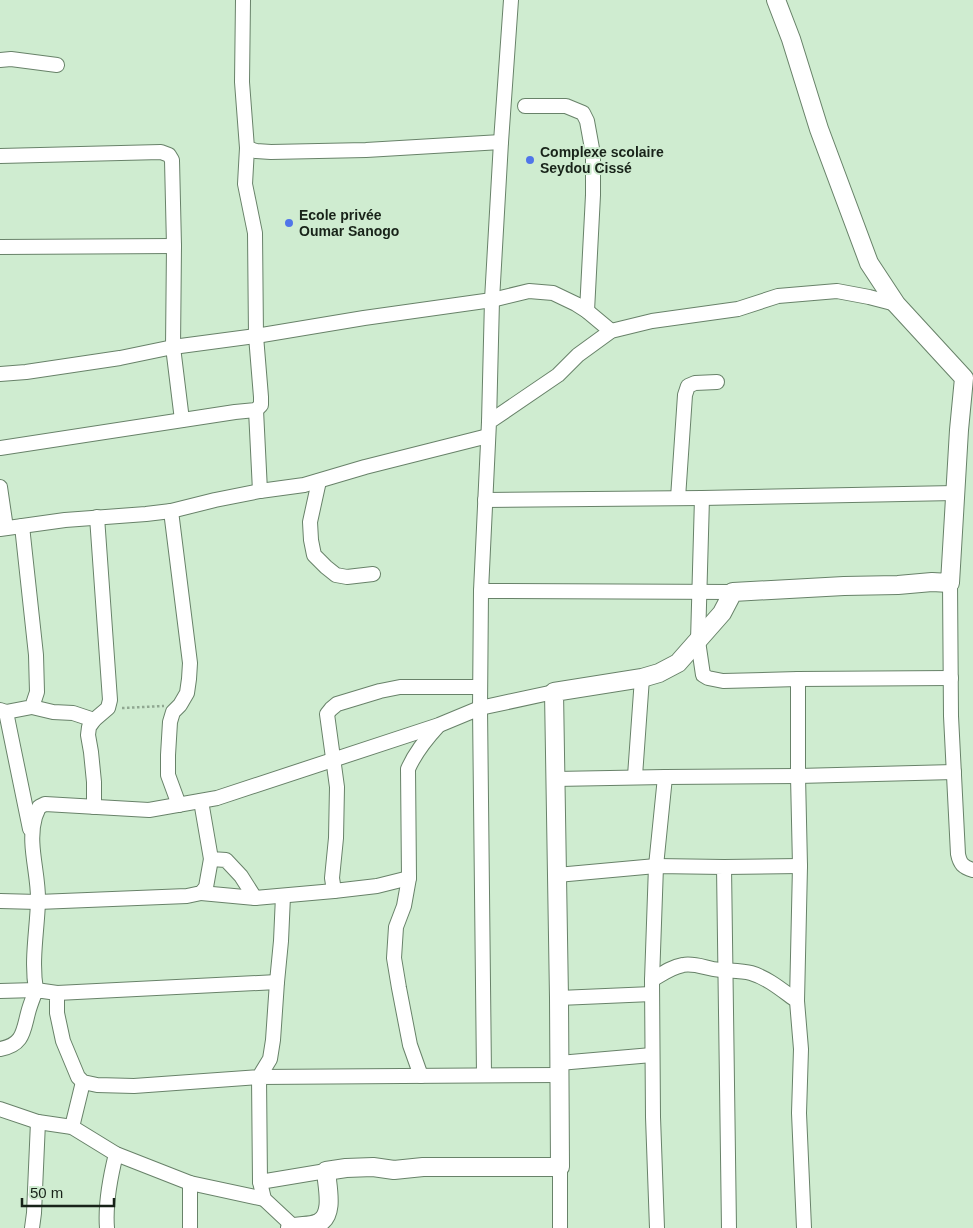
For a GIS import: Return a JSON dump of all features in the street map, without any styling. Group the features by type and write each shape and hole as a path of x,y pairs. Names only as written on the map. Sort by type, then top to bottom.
{"street":[{"path":"243,0 242,82 246,148 245,184 255,233 256,336 262,397 260,405 256,410 260,491"},
{"path":"484,1076 480,708 481,590 489,422 492,300 511,0"},
{"path":"776,0 791,39 819,129 869,263 896,304 968,382 955,493 950,583 954,772 960,860 963,867 973,870"},
{"path":"0,60 57,65"},
{"path":"525,106 566,106 583,113 587,121 593,154 594,187 587,311"},
{"path":"246,148 256,152 366,150 501,142"},
{"path":"0,156 161,152 168,155 172,160 174,246 173,347 182,420"},
{"path":"0,247 174,246"},
{"path":"0,374 120,358 173,347 492,300 529,291 553,293 576,304 611,331"},
{"path":"489,422 558,375 578,355 611,331 652,321 738,308 778,296 788,295 837,291 896,304"},
{"path":"678,498 684,395 688,386 695,383 717,382"},
{"path":"0,448 256,410"},
{"path":"0,487 3,529 65,520 171,511 260,491 304,485 365,467 488,436"},
{"path":"319,481 310,522 314,555 336,575 347,577 373,574"},
{"path":"485,500 955,493"},
{"path":"702,498 698,641 703,675 723,681 951,678"},
{"path":"171,511 190,663 190,680 187,693 173,712 170,722 168,775 179,805"},
{"path":"94,807 92,752 88,736 89,727 108,708 110,700 97,517"},
{"path":"22,526 36,655 37,692 32,706"},
{"path":"481,590 733,592 932,582 950,583"},
{"path":"32,839 34,817 39,806 45,804 149,810 217,798 439,725 480,708 554,692 642,678 659,673 678,663 722,613 733,592"},
{"path":"635,776 642,678"},
{"path":"798,679 800,866 797,1000 801,1049 799,1113 804,1228"},
{"path":"334,892 332,878 336,838 337,787 328,714 337,704 400,687 480,687"},
{"path":"554,692 559,998 560,1228"},
{"path":"0,1049 9,1048 16,1044 22,1036 36,990 33,974 38,902 32,839 3,711 32,706 94,720"},
{"path":"421,1076 410,1045 394,958 396,927 404,906 409,878 408,769 418,750 439,725"},
{"path":"555,779 635,776 798,776 954,772"},
{"path":"657,1228 653,1117 652,987 656,866 665,776"},
{"path":"201,893 206,887 211,859 202,801"},
{"path":"211,859 226,860 241,876 255,898"},
{"path":"557,875 656,866 800,866"},
{"path":"724,867 729,1228"},
{"path":"0,901 38,902 187,896 201,893 255,898 334,892 377,886 409,878"},
{"path":"283,896 274,1040 270,1059 259,1077 260,1182 264,1199 292,1227 322,1226 329,1208 326,1171"},
{"path":"559,998 652,987 673,967 694,964 705,968 750,973 767,980 797,1000"},
{"path":"0,991 36,990 57,992 277,982"},
{"path":"57,992 57,1013 63,1041 78,1077 83,1082 97,1085 134,1086 259,1077 484,1076 559,1069 652,1055"},
{"path":"72,1127 83,1082"},
{"path":"0,1110 38,1122 72,1127 116,1154 190,1183 264,1199"},
{"path":"32,1228 38,1122"},
{"path":"107,1228 110,1179 116,1154"},
{"path":"260,1182 346,1168 373,1167 394,1170 423,1166 560,1167"},
{"path":"190,1183 190,1228"}],"path":[{"path":"108,708 180,705"}],"place":[{"name":"Complexe scolaire Seydou Cissé","path":"530,160"},
{"name":"Ecole privée Oumar Sanogo","path":"289,223"}]}
